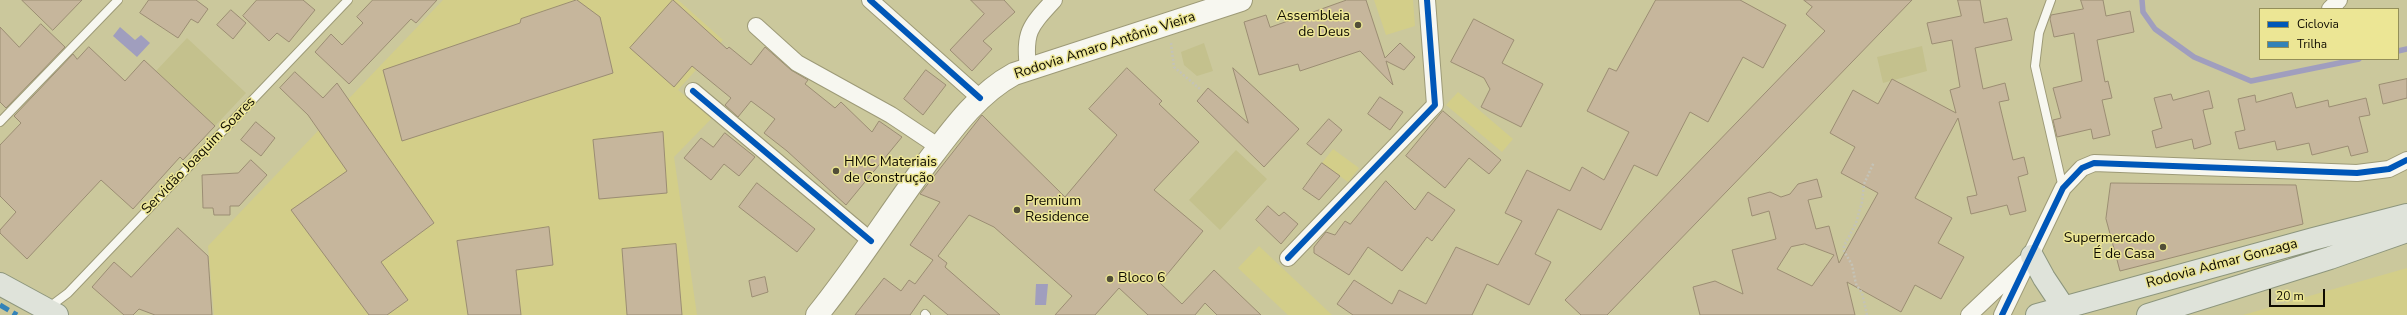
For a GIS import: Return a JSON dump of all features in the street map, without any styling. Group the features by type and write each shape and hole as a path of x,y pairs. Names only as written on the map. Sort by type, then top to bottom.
{"main road":[{"name":"Rodovia Amaro Antônio Vieira","path":"817,315 938,147 980,98 1003,80 1028,69 1168,25 1241,0"},
{"name":"Rodovia Admar Gonzaga","path":"2037,315 2313,239 2407,215"},
{"name":"Rodovia Admar Gonzaga","path":"2148,315 2330,258 2407,231"},
{"path":"2032,256 2044,278 2064,308"},
{"path":"0,284 47,313"}],"street":[{"path":"870,0 980,98"},
{"path":"1028,69 1025,43 1028,33 1035,20 1054,0"},
{"path":"1288,258 1435,105 1427,0"},
{"path":"2331,8 2339,0"},
{"path":"756,26 797,64 891,115 938,147"},
{"path":"693,91 871,241"},
{"path":"2002,315 2032,256 2063,188 2082,168 2094,163 2358,173 2389,169 2407,160"},
{"path":"1968,315 2032,256"}],"lane":[{"path":"0,122 118,0"},
{"name":"Servidão Joaquim Soares","path":"47,313 68,294 348,0"},
{"path":"2051,0 2039,33 2035,66 2063,188"}],"path":[{"path":"1168,25 1174,67 1200,88"},
{"path":"1867,315 1862,293 1856,284 1851,262 1844,251 1844,246 1857,219 1862,202 1864,184 1874,162"}],"shaded area":[{"path":"443,0 678,0 723,40 678,90 712,118 674,157 697,315 214,315 208,246"},
{"path":"1374,0 1413,0 1415,26 1386,35"},
{"path":"187,38 246,93 215,126 156,71"},
{"path":"1204,43 1213,71 1197,76 1184,65 1181,52"},
{"path":"1922,46 1927,71 1883,83 1877,57"},
{"path":"1458,92 1513,139 1502,152 1446,105"},
{"path":"1333,149 1359,168 1348,182 1322,163"},
{"path":"1236,150 1267,179 1220,230 1189,200"},
{"path":"1259,246 1332,315 1288,315 1238,268"},
{"path":"2407,268 2407,315 2243,315"}],"water":[{"path":"120,27 135,40 141,35 150,43 137,57 113,36"},
{"path":"1036,284 1048,284 1046,305 1035,305"}],"building":[{"path":"22,0 82,0 53,30"},
{"path":"149,0 196,0 208,9 198,23 191,19 178,38 140,13"},
{"path":"257,0 303,0 315,10 289,42 277,33 269,41 243,16"},
{"path":"373,0 437,0 416,23 411,19 349,84 315,52 331,34 342,45 363,23 357,17"},
{"path":"577,0 600,17 613,73 402,141 383,70 520,23 521,19"},
{"path":"673,0 727,49 729,47 751,65 765,47 791,70 808,80 805,84 835,108 841,102 872,132 879,121 902,137 846,205 787,151 764,133 775,119 751,101 738,117 725,105 731,98 692,66 674,87 630,48"},
{"path":"971,0 1004,0 1015,12 983,41 992,49 972,71 950,50 984,14"},
{"path":"1347,0 1366,0 1385,58 1400,43 1415,57 1404,70 1386,61 1393,85 1360,51 1300,71 1298,64 1259,75 1244,22 1266,15 1270,27"},
{"path":"1656,0 1740,0 1786,25 1763,68 1743,57 1708,122 1690,112 1657,176 1634,165 1601,230 1558,209 1535,254 1551,262 1529,305 1487,284 1472,315 1353,315 1337,304 1354,280 1392,304 1399,290 1426,304 1456,247 1498,265 1522,221 1505,213 1527,170 1570,191 1582,167 1604,180 1629,132 1587,111 1609,68 1616,71"},
{"path":"1804,0 1912,0 1607,315 1581,315 1565,300 1825,31 1806,14 1812,7"},
{"path":"1958,0 1980,0 1984,23 2007,18 2012,40 1975,48 1983,89 2005,83 2009,100 1999,102 2013,160 2024,157 2028,174 2018,177 2026,211 2010,215 2007,205 1971,214 1967,197 1977,195 1958,118 1915,198 1952,218 1938,243 1964,257 1941,299 1915,285 1901,312 1847,282 1855,315 1700,315 1693,287 1715,281 1743,294 1732,250 1776,239 1769,211 1752,216 1748,198 1770,192 1781,197 1790,194 1798,184 1817,179 1822,197 1808,200 1816,229 1829,226 1839,263 1878,193 1841,173 1855,147 1830,133 1853,90 1878,104 1892,79 1956,113 1950,90 1960,87 1952,40 1932,44 1927,23 1961,16","holes":["1805,244 1834,255 1812,286 1777,269 1791,247"]},
{"path":"2081,0 2103,0 2106,16 2130,11 2134,32 2097,40 2105,82 2108,81 2112,98 2102,100 2110,135 2093,139 2091,129 2057,137 2053,120 2061,118 2053,88 2082,81 2074,33 2054,37 2050,19 2051,15 2083,9"},
{"path":"231,10 246,23 233,39 217,25"},
{"path":"1474,19 1514,40 1502,63 1543,84 1521,127 1481,107 1490,89 1484,78 1451,62"},
{"path":"41,24 65,47 6,108 0,102 0,27 19,47"},
{"path":"89,47 125,81 144,60 215,126 183,160 180,157 133,209 101,180 27,259 0,233 0,230 16,212 0,196 0,145 21,123 14,116 73,54 77,59"},
{"path":"1127,68 1162,101 1159,104 1199,142 1154,190 1203,231 1160,283 1182,304 1214,270 1261,315 1217,315 1205,303 1195,315 1148,315 1119,288 1095,315 1055,315 1072,296 994,227 969,215 938,256 947,263 945,267 1000,315 948,315 924,295 910,315 855,315 884,278 901,291 909,280 915,284 933,260 910,245 940,202 920,194 982,115 1065,197 1117,135 1089,109"},
{"path":"1233,68 1299,129 1264,167 1197,101 1208,88 1248,123"},
{"path":"926,70 946,85 923,115 904,99"},
{"path":"295,72 323,98 337,83 434,223 381,262 408,300 387,315 369,315 291,210 347,171 308,115 280,88"},
{"path":"2407,79 2407,98 2383,104 2379,85"},
{"path":"2209,91 2213,108 2203,110 2211,144 2194,149 2192,139 2156,148 2152,131 2162,128 2154,98 2171,94 2173,100"},
{"path":"2292,93 2296,108 2328,100 2329,107 2366,98 2370,115 2359,117 2368,152 2351,156 2348,146 2312,155 2309,143 2277,150 2275,141 2239,149 2235,132 2245,130 2238,99 2255,95 2256,102"},
{"path":"1380,97 1403,112 1390,130 1368,114"},
{"path":"1443,111 1501,160 1489,174 1469,158 1445,188 1406,156"},
{"path":"1329,119 1342,130 1321,155 1307,144"},
{"path":"256,122 275,138 261,156 241,140"},
{"path":"663,132 667,193 599,199 593,140"},
{"path":"725,133 755,157 739,176 724,164 711,180 684,158 701,138 713,147"},
{"path":"251,160 267,175 239,206 230,206 230,215 214,215 213,208 203,208 202,175 238,173"},
{"path":"1322,163 1340,176 1319,200 1303,189"},
{"path":"1386,181 1415,210 1428,192 1455,210 1432,241 1427,237 1402,271 1368,247 1349,275 1314,253 1314,247 1326,232 1335,235 1345,221 1350,224"},
{"path":"757,183 815,229 797,252 739,207"},
{"name":"Supermercado É de Casa","path":"2111,183 2296,185 2303,224 2120,271 2106,219"},
{"path":"1268,206 1279,216 1284,212 1298,224 1281,244 1256,220"},
{"path":"549,227 553,265 516,270 521,315 468,315 457,241"},
{"path":"178,228 208,256 212,315 155,315 139,309 133,315 124,315 92,287 114,262 131,277"},
{"path":"676,244 682,315 627,315 622,249"},
{"path":"765,277 768,292 752,297 749,281"}],"waterway":[{"path":"2142,0 2143,12 2155,29 2194,57 2251,81 2354,60"},
{"path":"2399,51 2407,49"}],"marked path":[{"path":"0,305 17,315"}],"cycle path":[{"path":"870,0 980,98"},
{"path":"1288,258 1435,105 1427,0"},
{"path":"693,91 871,241"},
{"path":"2002,315 2063,188 2082,168 2094,163 2357,173 2389,169 2407,160"}],"place":[{"name":"Assembleia de Deus","path":"1358,25"},
{"name":"HMC Materiais de Construção","path":"836,171"},
{"name":"Premium Residence","path":"1017,210"},
{"name":"Supermercado É de Casa","path":"2163,247"},
{"name":"Bloco 6","path":"1110,279"}]}
